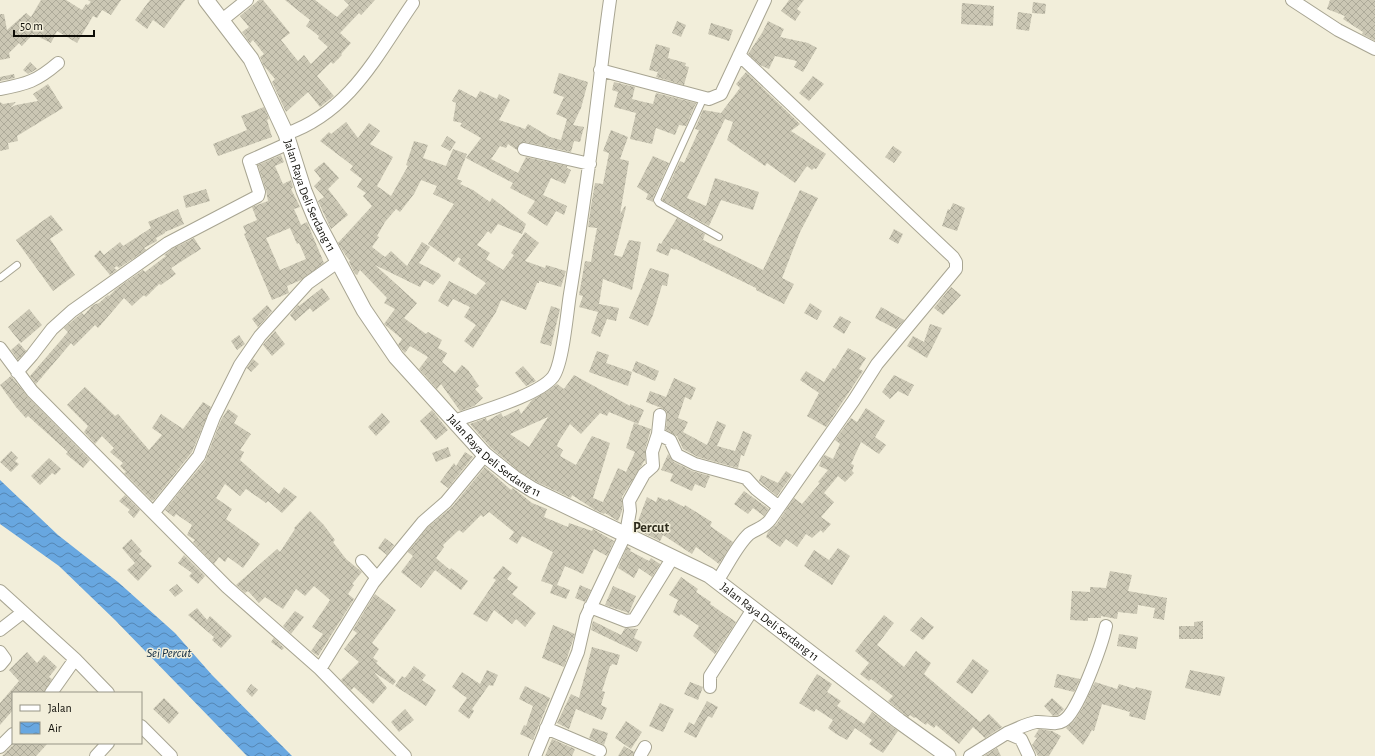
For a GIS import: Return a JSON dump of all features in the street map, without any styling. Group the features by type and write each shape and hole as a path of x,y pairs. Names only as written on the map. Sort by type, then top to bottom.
{"street":[{"name":"Jalan Raya Deli Serdang 11","path":"206,0 251,59 288,138 304,191 316,220 364,310 396,357 486,455 514,478 534,490 626,533 709,575 886,711 948,756"},
{"path":"222,20 247,0"},
{"path":"454,421 520,397 545,384 553,376 557,368 564,336 590,164 600,70 610,0"},
{"path":"600,70 704,97 715,98 721,94 765,0"},
{"path":"1292,0 1343,33 1375,49"},
{"path":"16,372 52,329 72,311 168,243 258,196 259,192 249,161 328,114 355,88 413,3"},
{"path":"717,582 750,533 766,525 854,400 876,364 937,294 956,269 957,265 953,257 739,55"},
{"path":"0,89 32,82 40,78 58,63"},
{"path":"524,149 590,164"},
{"path":"154,512 199,456 214,417 240,365 260,336 308,282 339,261"},
{"path":"0,348 16,372 32,391 227,587 320,669 405,756"},
{"path":"535,756 578,652 582,629 590,607 626,533 630,511 629,501 644,474 653,466 652,452 658,434 660,415"},
{"path":"658,434 670,440 677,455 695,464 746,478 756,489 779,507"},
{"path":"320,669 363,598 377,578 422,522 446,502 486,455"},
{"path":"590,607 626,620 634,620 673,557"},
{"path":"362,561 377,578"},
{"path":"0,591 75,659 107,692"},
{"path":"710,687 710,676 753,608"},
{"path":"0,630 22,612"},
{"path":"970,756 1007,733 1035,722 1058,723 1064,721 1071,712 1094,667 1106,626"},
{"path":"0,652 5,659 0,665"},
{"path":"52,692 75,659"},
{"path":"142,727 171,756"},
{"path":"546,728 600,751"},
{"path":"1007,733 1021,739 1029,756"},
{"path":"0,747 12,735"},
{"path":"96,756 107,744"}],"lane":[{"path":"704,97 656,200 719,237"},
{"path":"0,278 17,265"}],"water":[{"name":"Sei Percut","path":"0,480 58,535 118,582 175,633 212,675 292,756 247,756 115,620 59,566 0,524"}],"building":[{"path":"41,0 66,0 82,10 86,4 88,5 91,2 88,0 121,0 111,15 102,10 97,18 93,16 77,43 57,31 51,43 33,34 22,46 19,43 9,53 10,58 0,60 0,14 4,14 7,30 26,13 31,17"},
{"path":"150,0 185,0 164,28 153,20 147,29 135,20"},
{"path":"259,0 263,0 290,33 281,40 298,61 304,55 311,64 328,47 318,38 319,36 306,26 310,20 285,0 315,0 337,17 349,5 344,0 375,0 361,15 359,13 340,33 351,43 333,64 331,62 317,76 334,96 320,107 308,92 286,112 272,82 275,79 264,66 260,57 264,54 253,40 250,43 242,32 249,27 240,16"},
{"path":"789,0 804,0 797,9 801,12 795,21 781,11"},
{"path":"1330,0 1375,0 1375,41 1362,34 1363,32 1343,19 1345,16 1327,9"},
{"path":"1033,2 1046,4 1045,14 1032,13"},
{"path":"962,3 994,6 993,26 961,24"},
{"path":"1018,12 1032,14 1029,31 1016,29"},
{"path":"677,21 686,25 681,37 672,33"},
{"path":"768,21 784,29 780,37 808,43 817,48 803,72 794,67 797,61 775,56 769,69 760,65 748,54"},
{"path":"711,23 733,30 729,41 708,34"},
{"path":"656,44 670,48 668,58 686,63 685,66 689,67 684,85 656,77 658,72 649,70"},
{"path":"30,62 37,69 28,74 23,70"},
{"path":"746,72 800,124 791,131 826,154 816,169 814,168 812,170 807,166 795,183 767,163 765,166 727,140 733,122 725,119 687,198 706,206 715,178 759,192 753,210 721,200 709,226 662,200 680,161 684,163 699,130 695,129 703,110 721,113 740,88 736,84"},
{"path":"559,73 588,82 581,108 573,125 584,127 580,142 574,141 571,152 525,142 519,144 517,150 508,144 506,148 500,146 491,159 518,173 526,157 567,166 567,168 571,170 565,184 551,178 543,195 567,206 564,215 556,211 547,226 527,213 535,201 510,188 513,183 466,158 481,138 460,126 462,123 453,121 456,103 452,101 459,89 476,98 480,91 497,99 499,94 510,100 499,120 525,129 528,124 550,137 561,140 567,119 556,114 564,97 553,93"},
{"path":"14,74 15,78 0,81 0,77"},
{"path":"813,76 824,84 809,101 799,93"},
{"path":"614,82 635,87 632,99 653,104 656,93 696,103 686,126 679,125 675,135 656,128 652,144 630,139 636,113 614,107 618,92 612,90"},
{"path":"48,84 63,108 17,136 18,141 8,143 9,149 0,151 0,102 3,104 16,102 10,108 16,105 38,101 33,94"},
{"path":"264,107 269,119 267,120 272,137 218,156 213,144 247,130 241,116"},
{"path":"346,122 358,138 369,123 380,131 370,144 393,157 377,186 391,196 408,166 406,165 414,141 428,145 423,158 446,166 453,149 467,154 457,179 462,181 460,184 473,190 490,202 492,198 526,224 522,234 498,224 491,234 488,231 477,245 490,253 486,259 503,270 514,255 511,253 525,232 539,243 525,261 545,268 546,265 566,271 561,287 539,281 526,310 501,300 496,312 473,348 464,341 476,325 464,317 470,307 453,299 448,307 438,301 449,281 476,295 486,283 458,264 461,259 458,257 454,262 428,244 454,204 433,194 437,186 421,180 414,194 400,212 396,209 385,222 377,236 379,237 372,247 385,257 391,251 407,266 422,242 430,247 419,263 440,274 441,276 433,285 424,280 420,287 375,265 417,303 404,318 426,334 428,332 442,340 438,348 447,353 442,362 455,373 462,365 468,370 479,386 475,389 483,398 474,406 460,411 441,384 437,389 419,369 428,357 410,346 405,353 403,351 398,345 402,339 384,324 395,309 384,303 387,298 360,270 357,275 355,274 349,262 350,261 338,243 372,206 363,196 366,193 357,187 362,179 350,170 353,166 320,141 329,132 331,134"},
{"path":"611,130 628,137 620,159 629,161 620,214 625,206 626,207 614,255 622,257 629,240 641,242 632,290 603,279 599,304 619,308 616,321 607,319 600,337 591,333 598,312 579,307 583,296 579,295 585,261 591,262 597,228 588,227 595,183 603,184 609,153 603,151"},
{"path":"447,136 456,142 450,151 441,146"},
{"path":"893,146 902,152 894,163 885,157"},
{"path":"281,155 284,162 275,166 283,184 291,180 293,187 291,189 300,207 294,209 301,225 307,222 324,263 301,280 287,286 289,293 272,300 244,234 246,233 243,226 257,220 252,207 268,201 258,165","holes":["290,228 297,244 299,243 306,259 280,270 266,238"]},
{"path":"653,156 669,163 653,198 653,202 646,199 648,194 637,187"},
{"path":"324,162 339,178 328,189 348,215 331,229 318,201 324,197 314,186 321,179 314,170"},
{"path":"206,189 210,201 186,208 183,196"},
{"path":"800,190 818,198 800,232 782,278 794,284 784,304 756,290 756,288 676,249 671,248 668,256 656,251 659,243 661,244 677,218 705,234 703,240 763,270"},
{"path":"953,203 965,208 957,231 942,226 948,209 950,210"},
{"path":"178,209 184,224 165,232 156,238 157,241 144,248 146,250 119,268 117,266 114,268 117,270 110,275 94,256 100,250 104,255 120,242 123,246 151,228 148,222"},
{"path":"51,215 63,230 50,239 75,275 53,291 16,240"},
{"path":"894,229 903,234 898,244 889,239"},
{"path":"194,238 201,249 171,268 176,274 161,285 159,284 146,297 144,295 132,306 124,298 98,328 95,325 74,346 71,343 36,384 30,376 68,332 64,328 82,313 84,315 93,305 99,303 108,295 109,296 116,289 143,270 145,272 166,256 164,255 172,249"},
{"path":"650,268 669,274 667,286 662,285 648,326 629,318"},
{"path":"951,287 961,295 943,315 934,308"},
{"path":"322,288 330,299 313,312 310,308 295,321 290,315 298,305 299,306"},
{"path":"810,303 822,311 817,320 804,313"},
{"path":"267,305 272,311 258,327 252,319"},
{"path":"551,306 560,309 551,346 540,343"},
{"path":"881,307 904,320 896,329 875,318"},
{"path":"29,309 42,325 21,343 8,327"},
{"path":"840,316 851,322 844,334 833,327"},
{"path":"930,324 942,328 927,358 907,346 913,336 924,342"},
{"path":"275,331 285,344 272,356 263,345"},
{"path":"239,335 245,344 237,350 231,341"},
{"path":"19,343 26,351 18,360 11,350"},
{"path":"848,348 866,358 859,369 863,371 826,427 807,416 819,393 800,380 806,371 824,382 833,368 835,369"},
{"path":"597,351 609,355 606,363 632,372 628,386 589,372"},
{"path":"253,359 259,364 251,372 247,368"},
{"path":"636,361 659,371 655,381 632,371"},
{"path":"523,366 536,381 526,386 515,373"},
{"path":"574,375 630,406 630,404 644,410 638,424 609,412 607,416 600,413 581,434 570,424 557,446 563,450 560,456 576,465 592,436 610,443 593,498 603,502 618,468 626,472 635,452 626,448 634,423 651,429 645,450 645,460 622,497 622,511 618,521 605,513 604,514 595,510 572,495 571,498 537,482 519,471 491,448 470,424 486,418 487,421 501,413 503,417 519,409 521,414 532,400 557,384 564,389","holes":["548,417 529,447 510,434"]},
{"path":"894,375 914,385 908,396 898,391 890,399 882,392"},
{"path":"11,376 27,396 90,460 83,468 66,454 68,452 28,416 26,418 16,407 0,385"},
{"path":"674,378 696,388 691,400 685,397 678,418 688,422 683,432 707,445 717,421 726,425 717,446 735,451 743,431 752,435 744,456 741,455 738,468 698,457 683,449 677,436 666,430 667,412 664,409 646,402 650,391 666,397"},
{"path":"85,387 115,416 118,414 149,450 162,435 152,428 161,414 183,429 203,402 211,407 192,452 154,500 152,501 124,473 126,472 120,466 123,463 110,452 114,448 102,436 95,444 84,432 88,426 67,405"},
{"path":"866,408 885,421 875,437 886,445 879,454 861,442 851,464 854,465 852,471 854,473 845,482 838,476 824,493 834,502 821,517 831,524 823,533 821,530 812,538 806,534 797,547 786,539 780,547 766,537 768,532 776,525 794,498 802,504 820,483 818,482 828,470 819,466 822,458 825,455 833,459 840,444 835,440 851,418 857,422"},
{"path":"228,409 238,416 234,423 251,434 240,450 244,452 240,460 279,494 284,487 297,497 282,513 268,501 266,503 246,489 240,496 225,484 216,498 232,509 226,519 260,544 243,568 228,557 225,562 219,557 214,564 193,542 195,540 187,535 192,525 176,514 174,517 165,510 205,461 221,420"},
{"path":"432,410 448,430 436,440 420,421"},
{"path":"382,413 390,422 376,436 368,427"},
{"path":"448,447 451,456 436,462 432,453"},
{"path":"11,451 18,458 15,461 19,464 11,472 0,462"},
{"path":"465,452 473,457 448,488 440,482 454,463 456,466"},
{"path":"668,454 674,462 692,471 710,476 705,488 695,484 692,491 670,481 673,474 661,470"},
{"path":"49,458 61,469 55,475 52,473 40,485 31,476"},
{"path":"485,467 511,490 513,488 532,503 547,509 544,517 568,527 569,523 592,531 593,529 614,541 607,556 594,549 583,574 565,566 557,585 570,590 566,599 550,593 553,585 541,581 553,552 522,536 517,544 509,539 514,532 489,512 483,517 481,515 463,533 459,530 443,545 444,547 436,558 450,570 451,568 468,581 461,590 435,570 421,588 401,572 413,556 408,552 428,527 452,507"},
{"path":"786,471 792,475 777,496 759,481 761,475 778,483"},
{"path":"744,491 769,509 764,516 753,508 748,514 734,504"},
{"path":"125,495 140,510 134,518 128,512 130,510 119,501"},
{"path":"647,497 656,502 658,497 667,501 669,499 684,507 685,505 712,522 710,526 733,542 719,564 696,547 692,554 663,535 660,541 635,529"},
{"path":"310,511 323,524 335,540 333,542 346,559 362,572 352,584 354,585 348,594 354,599 318,656 311,651 323,634 312,627 330,600 314,586 305,596 296,589 283,609 265,597 259,603 248,591 245,593 236,585 277,549 280,552 295,529 294,528"},
{"path":"385,538 394,545 387,555 378,548"},
{"path":"131,539 142,551 139,554 152,566 138,581 127,570 135,563 122,548"},
{"path":"627,547 631,549 630,551 649,561 651,558 660,564 652,577 639,568 634,578 618,568"},
{"path":"838,548 850,556 832,585 804,566 814,550 829,560"},
{"path":"184,555 205,576 198,584 189,576 192,573 178,563"},
{"path":"503,566 512,573 507,579 518,587 512,594 536,613 525,627 516,619 512,624 494,610 487,622 473,614 496,580 493,578"},
{"path":"1110,571 1132,575 1128,591 1167,598 1164,620 1153,618 1155,608 1138,605 1137,614 1118,612 1117,619 1101,616 1101,618 1088,618 1088,621 1070,620 1072,591 1090,592 1090,587 1106,588"},
{"path":"681,577 698,589 696,592 711,602 710,604 736,622 715,654 693,636 699,626 681,614 679,616 673,612 678,600 669,595"},
{"path":"177,584 183,591 175,597 169,590"},
{"path":"580,585 591,590 585,602 575,598"},
{"path":"613,586 636,596 629,613 605,605"},
{"path":"375,594 396,610 372,643 379,649 373,658 378,661 376,663 396,681 393,685 374,672 387,688 373,704 354,687 351,690 341,680 359,662 344,649 357,633 353,630"},
{"path":"197,608 207,620 210,616 232,636 221,648 212,640 214,637 188,615"},
{"path":"295,611 304,617 291,634 283,626"},
{"path":"884,615 894,623 877,645 904,667 916,651 931,663 924,674 980,722 989,714 1002,727 985,738 973,727 959,744 936,725 934,728 927,723 926,725 915,717 914,718 910,715 908,717 888,701 893,696 871,679 869,681 860,674 869,663 855,651"},
{"path":"921,617 934,627 923,640 910,630"},
{"path":"593,621 621,635 625,628 638,629 634,638 642,642 637,652 591,630"},
{"path":"1203,621 1203,639 1179,639 1179,626 1194,626 1194,622"},
{"path":"553,625 575,634 564,667 542,658"},
{"path":"1119,634 1138,637 1136,649 1117,646"},
{"path":"274,638 284,648 282,650 271,642"},
{"path":"592,647 620,655 617,665 612,664 610,666 602,691 605,692 601,705 607,708 602,720 576,709 569,729 557,723 571,694 579,698"},
{"path":"27,652 37,663 44,655 57,667 49,677 52,679 45,692 12,692 12,711 0,725 0,703 19,681 9,670"},
{"path":"973,659 989,671 972,694 956,682"},
{"path":"414,666 426,675 422,680 436,690 426,706 395,686 402,676 405,678"},
{"path":"487,670 498,675 493,686 489,685 472,709 474,711 469,719 458,711 467,698 452,687 462,672 480,684"},
{"path":"1190,670 1225,677 1220,696 1185,688"},
{"path":"817,674 832,684 827,692 841,701 837,706 864,724 872,712 898,731 883,753 869,744 872,740 855,728 847,740 836,734 828,728 833,720 816,709 814,712 799,703"},
{"path":"1057,674 1080,679 1074,692 1054,687"},
{"path":"690,682 703,687 698,700 684,694"},
{"path":"1095,682 1117,689 1119,684 1135,689 1136,687 1152,691 1145,720 1129,716 1130,712 1102,704 1094,731 1092,730 1083,745 1066,728 1074,721 1082,709"},
{"path":"251,684 258,690 252,697 246,691"},
{"path":"525,686 550,698 533,740 520,734 524,725 526,726 533,706 519,699"},
{"path":"164,698 179,713 169,724 153,709"},
{"path":"1052,698 1064,709 1058,715 1053,716 1044,706"},
{"path":"707,701 718,707 712,718 708,716 696,738 684,732 689,722 694,725"},
{"path":"660,703 674,709 663,732 649,726"},
{"path":"405,709 414,720 399,732 391,722"},
{"path":"626,721 642,732 631,749 615,738"},
{"path":"593,728 608,733 604,745 589,738"},
{"path":"1039,729 1052,731 1061,736 1049,756 1038,756 1032,745 1037,738 1034,737"},
{"path":"552,739 575,749 572,756 545,756"},
{"path":"14,744 47,744 36,756 2,756"},
{"path":"624,746 634,752 633,756 618,756"},
{"path":"997,748 1001,756 984,756"}],"district":[{"name":"Percut","path":"651,527"}]}
